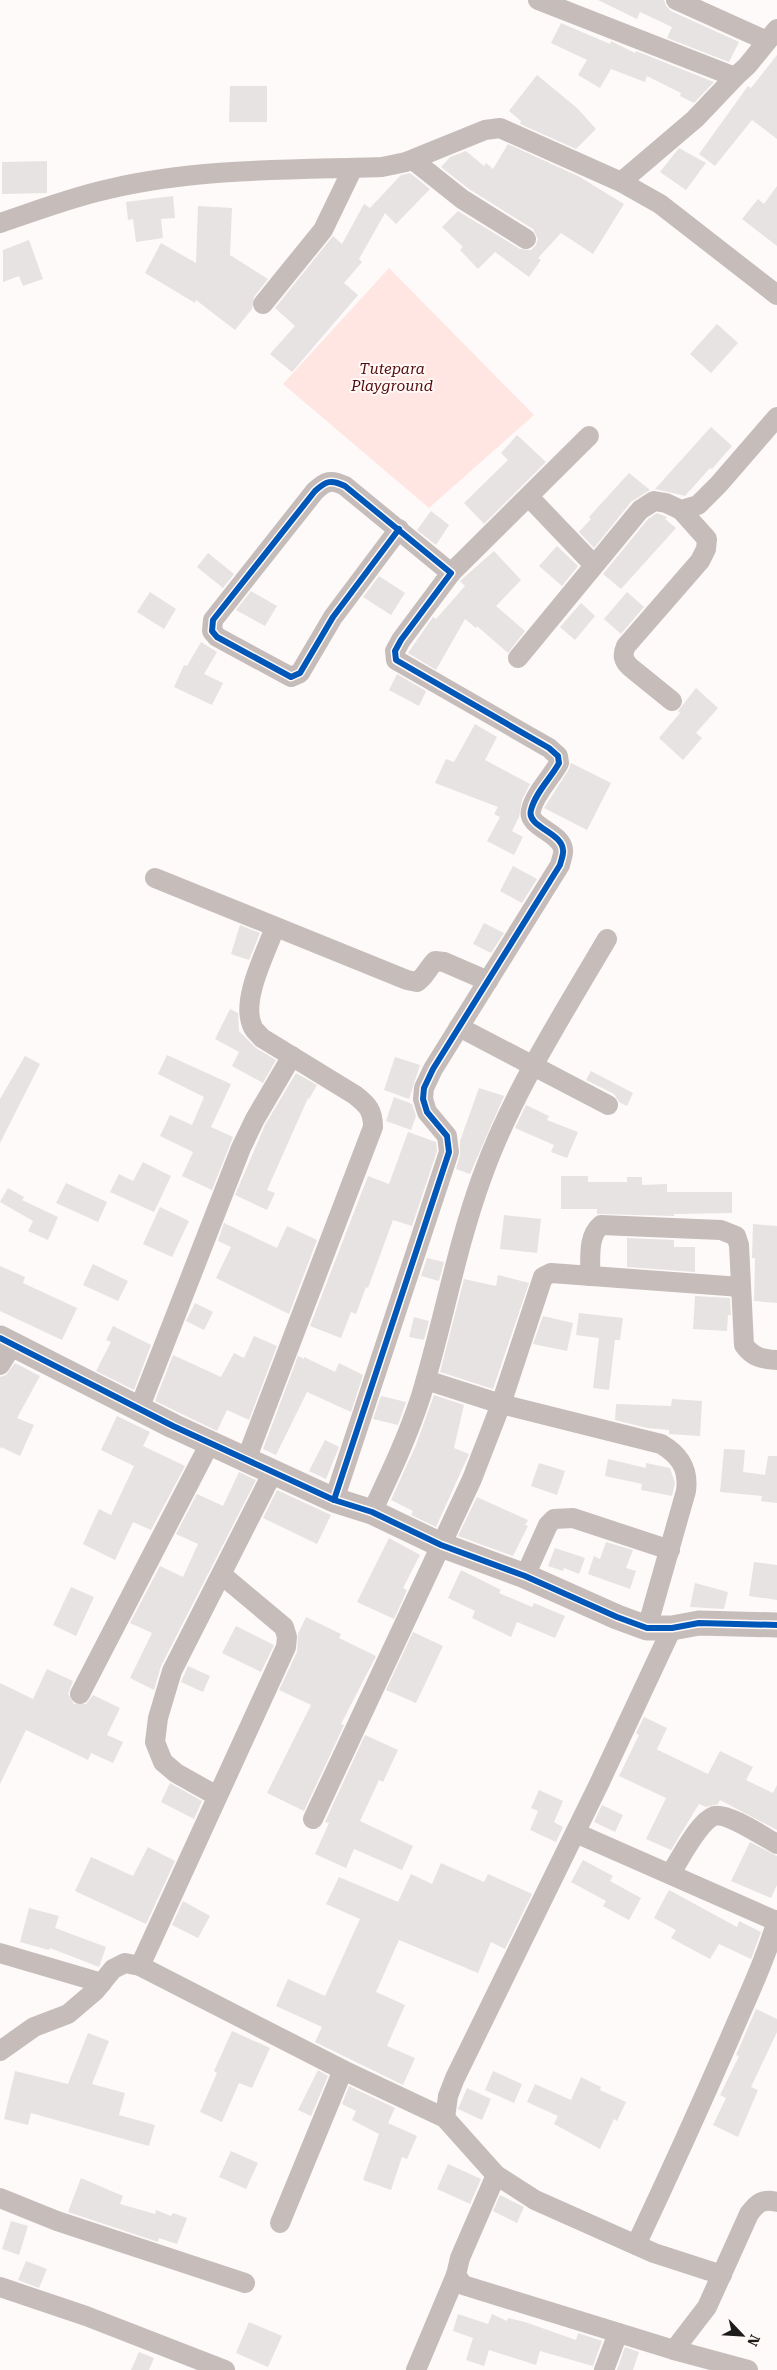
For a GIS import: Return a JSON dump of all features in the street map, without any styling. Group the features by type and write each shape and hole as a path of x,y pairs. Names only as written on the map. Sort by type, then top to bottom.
{"street":[{"path":"538,0 735,76"},
{"path":"621,182 695,120 735,76 747,66 772,35 676,0"},
{"path":"0,223 82,196 142,182 216,172 382,167 413,160 485,130 500,128 621,182 660,204 777,295"},
{"path":"413,160 462,199 526,239"},
{"path":"263,304 323,230 353,168"},
{"path":"681,510 698,505 762,437 777,417"},
{"path":"334,1500 449,1152 447,1136 427,1112 423,1099 424,1088 433,1069 560,865 564,851 561,841 532,820 530,812 534,801 559,763 558,756 549,748 396,660 395,651 401,640 451,573 589,436"},
{"path":"399,529 333,617 300,673 291,677 217,637 212,631 213,620 243,580 325,481 335,481 345,486 399,529 451,573"},
{"path":"529,497 594,565"},
{"path":"518,658 640,510 654,501 666,503 681,510 707,539 706,549 700,561 626,646 623,653 624,661 630,667 672,701"},
{"path":"155,878 407,980 417,982 422,979 428,967 435,961 444,962 488,981"},
{"path":"246,1460 373,1127 373,1116 369,1105 262,1038 252,1026 249,1009 250,994 275,927"},
{"path":"372,1512 406,1438 426,1380 469,1216 482,1176 501,1131 533,1066 607,939"},
{"path":"459,1027 608,1104"},
{"path":"140,1409 241,1148 255,1119 292,1056"},
{"path":"590,1276 592,1240 594,1231 601,1225 721,1230 736,1236 739,1245 744,1345 749,1352 758,1358 777,1360"},
{"path":"313,1819 472,1479 502,1404 543,1277 551,1273 741,1287"},
{"path":"0,1365 6,1341 210,1443 334,1500 372,1512 441,1545 525,1576 617,1617 647,1628 672,1628 699,1623 777,1625"},
{"path":"426,1380 502,1404 661,1444 672,1450 681,1460 688,1478 670,1550 647,1628"},
{"path":"80,1694 210,1443"},
{"path":"217,1796 176,1773 163,1762 156,1742 158,1718 167,1684 273,1472"},
{"path":"525,1576 548,1525 554,1519 573,1518 670,1550"},
{"path":"140,1966 286,1647 287,1637 284,1628 222,1575"},
{"path":"445,2118 448,2096 455,2078 576,1833 672,1628"},
{"path":"670,1874 699,1830 707,1821 716,1816 735,1821 777,1844"},
{"path":"576,1833 777,1920 774,1934 686,2139 636,2245"},
{"path":"0,1952 102,1983"},
{"path":"0,2052 34,2027 68,2014 102,1983 113,1970 125,1963 140,1966 343,2070 445,2118 496,2175 535,2200 636,2245 722,2274"},
{"path":"280,2223 343,2070"},
{"path":"416,2370 456,2275 460,2258 496,2175"},
{"path":"0,2198 57,2221 245,2283"},
{"path":"674,2350 707,2307 749,2214 762,2201 777,2202"},
{"path":"456,2275 463,2285 480,2291 674,2350 748,2370"},
{"path":"0,2287 86,2316 219,2369"},
{"path":"604,2370 618,2333"}],"green space":[{"name":"Tutepara Playground","path":"389,268 534,415 429,508 283,384"}],"building":[{"path":"598,0 664,0 666,6 671,11 739,42 729,62 667,38 672,27 640,12 637,19"},
{"path":"561,23 610,44 611,41 635,53 636,51 714,82 694,103 680,96 681,93 647,76 645,82 611,69 600,88 578,75 587,60 551,43"},
{"path":"777,55 777,139 752,120 715,166 699,154 748,86 751,88"},
{"path":"537,75 577,108 596,129 576,149 520,124 521,121 509,111"},
{"path":"230,86 267,86 267,122 229,122"},
{"path":"508,144 578,176 624,204 593,254 561,233 538,258 541,260 529,277 495,252 478,269 460,250 463,247 442,227 458,211 520,249 531,250 536,245 538,239 533,229 469,189 441,167 450,157 466,151 484,166 486,163 493,169"},
{"path":"679,148 706,163 686,190 660,172"},
{"path":"47,161 47,193 2,194 2,162"},
{"path":"410,173 430,189 396,224 385,213 359,259 362,262 344,283 358,295 292,372 270,354 295,326 275,308 333,236 342,244 364,204 370,208 401,175"},
{"path":"777,186 777,246 742,219 758,199 764,204"},
{"path":"173,196 175,218 161,219 163,238 136,242 133,219 128,220 126,202"},
{"path":"198,206 232,208 230,255 268,279 254,297 252,309 235,330 196,300 195,303 145,273 161,243 196,263"},
{"path":"29,240 43,279 23,286 19,276 3,282 3,250"},
{"path":"717,324 738,343 711,373 690,354"},
{"path":"711,427 732,446 712,469 710,468 685,496 655,489"},
{"path":"517,435 546,462 484,524 464,503 508,460 501,453"},
{"path":"629,473 650,490 631,502 594,548 579,532 591,519 589,517"},
{"path":"431,511 449,525 436,545 417,530"},
{"path":"657,513 667,517 665,519 676,528 621,589 603,574 648,519"},
{"path":"557,546 578,566 562,586 539,566"},
{"path":"494,551 521,580 496,606 525,631 508,653 477,626 476,628 465,619 436,670 408,653 433,617 436,619 465,586 460,581"},
{"path":"208,553 234,574 223,588 197,567"},
{"path":"379,576 405,593 391,615 363,597"},
{"path":"251,591 277,606 265,626 236,610"},
{"path":"150,592 176,609 164,629 137,612"},
{"path":"627,592 644,607 621,634 604,619"},
{"path":"581,603 595,616 575,640 560,627"},
{"path":"201,642 217,652 204,674 223,683 212,705 174,687 184,665 187,666"},
{"path":"397,674 426,691 419,706 389,690"},
{"path":"696,688 718,708 696,733 702,738 683,760 659,738 680,713 678,711"},
{"path":"475,724 497,737 485,760 530,784 522,800 519,817 512,831 523,837 514,855 487,841 500,817 494,814 498,807 435,783 446,759 454,762"},
{"path":"571,763 611,783 587,830 544,808"},
{"path":"513,866 537,879 522,903 500,891"},
{"path":"484,923 504,933 491,953 473,944"},
{"path":"240,925 260,933 249,960 231,954"},
{"path":"230,1009 238,1013 239,1031 256,1048 276,1060 263,1083 232,1066 239,1052 215,1039"},
{"path":"167,1055 231,1084 211,1127 233,1137 212,1190 182,1176 193,1152 160,1136 170,1115 192,1125 204,1097 158,1074"},
{"path":"25,1056 40,1064 0,1143 0,1099"},
{"path":"395,1057 420,1065 409,1099 384,1090"},
{"path":"591,1071 633,1093 627,1106 619,1102 614,1094 586,1080"},
{"path":"296,1073 317,1085 308,1098 267,1190 275,1193 267,1210 235,1195 265,1125"},
{"path":"479,1088 504,1096 470,1174 456,1169 460,1155 460,1141"},
{"path":"394,1097 412,1104 416,1116 411,1130 386,1121"},
{"path":"526,1105 549,1116 547,1120 578,1132 567,1158 551,1152 554,1145 515,1128"},
{"path":"408,1132 436,1142 437,1151 412,1226 393,1220 368,1288 366,1287 356,1314 351,1312 341,1338 310,1326 368,1176 389,1184"},
{"path":"143,1162 171,1176 154,1212 110,1192 119,1174 133,1181"},
{"path":"561,1176 588,1176 588,1182 627,1182 627,1177 642,1177 642,1185 667,1184 667,1192 732,1192 732,1213 674,1214 674,1216 597,1214 597,1209 561,1209"},
{"path":"66,1183 107,1202 98,1222 56,1203"},
{"path":"8,1188 24,1197 22,1200 58,1217 48,1240 28,1231 33,1221 0,1202"},
{"path":"160,1207 189,1221 172,1257 143,1244"},
{"path":"504,1215 541,1219 537,1253 500,1249"},
{"path":"224,1223 277,1248 287,1226 317,1240 289,1314 216,1278 231,1247 218,1241"},
{"path":"753,1224 777,1226 777,1303 754,1301 755,1258 752,1258"},
{"path":"627,1238 674,1240 674,1247 695,1247 695,1272 627,1267"},
{"path":"427,1258 444,1262 439,1281 421,1276"},
{"path":"93,1264 128,1281 118,1301 83,1285"},
{"path":"0,1266 25,1277 23,1283 77,1308 62,1340 0,1311"},
{"path":"498,1275 529,1283 493,1389 440,1372 464,1279 496,1286"},
{"path":"695,1296 730,1298 731,1315 728,1315 727,1331 693,1329"},
{"path":"195,1303 213,1312 204,1330 186,1321"},
{"path":"579,1313 623,1318 620,1340 615,1340 609,1390 593,1388 599,1338 576,1335"},
{"path":"543,1316 573,1323 567,1351 533,1344"},
{"path":"414,1317 429,1321 424,1340 409,1337"},
{"path":"113,1326 151,1345 134,1390 96,1371 111,1342 106,1340"},
{"path":"254,1336 277,1346 249,1420 227,1410 217,1431 155,1401 173,1355 221,1377 234,1353 244,1358"},
{"path":"298,1356 335,1372 339,1363 363,1375 351,1412 307,1392 276,1455 263,1449"},
{"path":"15,1363 40,1376 17,1418 34,1425 20,1456 1,1447 0,1449 0,1377 6,1375"},
{"path":"434,1395 464,1405 454,1448 469,1454 436,1527 411,1515 413,1511 391,1500 416,1445"},
{"path":"381,1396 406,1402 398,1425 373,1419"},
{"path":"672,1399 702,1401 700,1436 669,1434 669,1430 647,1428 615,1420 616,1404 671,1406"},
{"path":"117,1416 150,1432 143,1446 185,1466 151,1530 133,1522 115,1560 83,1544 99,1509 111,1515 134,1466 101,1450"},
{"path":"325,1440 339,1447 326,1479 309,1471"},
{"path":"724,1449 745,1450 743,1472 765,1475 768,1456 777,1456 777,1503 761,1501 762,1496 720,1492"},
{"path":"608,1459 646,1468 646,1463 670,1468 675,1483 672,1496 641,1490 642,1484 605,1476"},
{"path":"539,1463 565,1471 557,1495 531,1486"},
{"path":"239,1472 256,1480 161,1666 154,1690 130,1678 152,1633 130,1623 160,1566 183,1577 198,1544 176,1534 197,1494 223,1506"},
{"path":"277,1490 331,1515 317,1544 263,1518"},
{"path":"477,1497 528,1520 525,1525 528,1526 513,1556 458,1536"},
{"path":"389,1538 420,1555 403,1588 407,1590 394,1619 357,1602"},
{"path":"606,1542 633,1550 626,1568 636,1571 630,1589 588,1574 594,1556 600,1559"},
{"path":"555,1548 585,1558 579,1574 564,1568 563,1571 548,1566"},
{"path":"754,1562 777,1565 777,1600 749,1596"},
{"path":"461,1570 501,1590 499,1593 532,1607 534,1603 565,1616 555,1638 517,1622 511,1637 472,1618 475,1611 448,1598"},
{"path":"695,1583 728,1592 724,1609 690,1607"},
{"path":"71,1587 94,1597 76,1636 53,1625"},
{"path":"306,1617 341,1634 339,1638 376,1656 341,1724 344,1725 304,1811 267,1793 311,1705 279,1690 297,1652 298,1634"},
{"path":"236,1626 274,1645 261,1672 222,1653"},
{"path":"413,1632 443,1646 416,1703 386,1690"},
{"path":"188,1666 210,1676 203,1692 181,1682"},
{"path":"47,1669 73,1681 68,1694 74,1704 86,1704 93,1695 120,1708 107,1735 123,1742 113,1763 91,1753 88,1760 26,1730 0,1784 0,1683 33,1699"},
{"path":"644,1717 667,1728 658,1750 708,1774 720,1751 753,1767 746,1780 773,1793 777,1785 777,1830 720,1800 718,1804 706,1807 699,1804 671,1850 646,1839 666,1798 619,1776 639,1735 636,1733"},
{"path":"365,1735 398,1750 383,1782 379,1780 360,1821 413,1846 402,1870 354,1849 346,1868 315,1854 329,1823 325,1822"},
{"path":"170,1783 202,1801 194,1819 161,1802"},
{"path":"539,1790 563,1801 554,1822 563,1827 556,1842 530,1830 538,1811 531,1808"},
{"path":"602,1805 623,1815 615,1832 594,1822"},
{"path":"750,1842 777,1856 777,1885 771,1898 731,1881"},
{"path":"148,1847 175,1861 146,1924 75,1891 91,1857 133,1876"},
{"path":"583,1860 613,1876 610,1881 641,1898 629,1920 603,1906 606,1901 571,1882"},
{"path":"441,1863 484,1882 488,1874 532,1894 505,1949 491,1942 478,1973 399,1940 376,1992 405,2005 387,2046 415,2058 403,2085 315,2042 322,2027 276,2006 288,1979 325,1996 360,1919 326,1904 339,1877 398,1902 411,1874 432,1884"},
{"path":"669,1890 737,1927 739,1921 761,1932 751,1959 719,1944 710,1959 671,1938 676,1930 654,1918"},
{"path":"183,1901 210,1916 198,1938 172,1925"},
{"path":"29,1908 59,1916 55,1928 106,1947 99,1967 50,1948 49,1950 20,1942"},
{"path":"756,2009 777,2019 777,2032 751,2087 758,2090 738,2137 713,2125 726,2098 720,2095 739,2056 736,2055"},
{"path":"232,2031 270,2048 252,2088 239,2083 222,2122 200,2112 217,2073 214,2071"},
{"path":"88,2033 109,2041 92,2084 125,2093 119,2115 155,2125 149,2146 31,2113 28,2125 4,2119 15,2071 68,2084"},
{"path":"318,2070 328,2076 311,2116 298,2110"},
{"path":"493,2071 522,2084 514,2103 485,2090"},
{"path":"581,2077 601,2087 600,2090 626,2102 617,2121 614,2119 600,2149 554,2124 558,2116 527,2102 535,2084 571,2100"},
{"path":"349,2086 395,2108 388,2123 417,2136 407,2159 402,2157 391,2190 363,2180 379,2134 352,2120 356,2111 342,2104"},
{"path":"467,2088 491,2099 482,2120 458,2109"},
{"path":"231,2151 258,2163 246,2189 219,2177"},
{"path":"448,2164 481,2179 470,2204 437,2189"},
{"path":"81,2178 123,2196 120,2204 155,2214 156,2210 171,2216 173,2213 187,2218 177,2244 159,2238 158,2242 68,2212"},
{"path":"500,2195 524,2207 517,2223 493,2211"},
{"path":"11,2221 28,2226 19,2255 2,2249"},
{"path":"26,2261 47,2269 39,2288 18,2280"},
{"path":"458,2314 488,2324 492,2314 507,2321 508,2318 525,2322 576,2340 578,2333 602,2341 593,2366 540,2351 536,2365 489,2350 484,2366 466,2360 473,2338 453,2331"},
{"path":"249,2322 282,2336 268,2367 236,2353"},
{"path":"625,2347 639,2352 633,2370 617,2370"},
{"path":"139,2352 154,2358 149,2370 131,2370"}],"cycle path":[{"path":"334,1500 449,1152 447,1136 427,1112 423,1099 424,1088 433,1069 560,865 563,853 561,844 557,839 534,821 531,816 531,810 536,798 559,763 558,756 549,748 396,660 395,651 401,640 451,573 345,486 336,482 329,482 315,491 213,620 212,631 217,637 291,677 300,673 333,617 399,529"},
{"path":"0,1338 173,1426 334,1500 372,1512 441,1545 525,1576 617,1617 647,1628 672,1628 699,1623 777,1625"}]}
